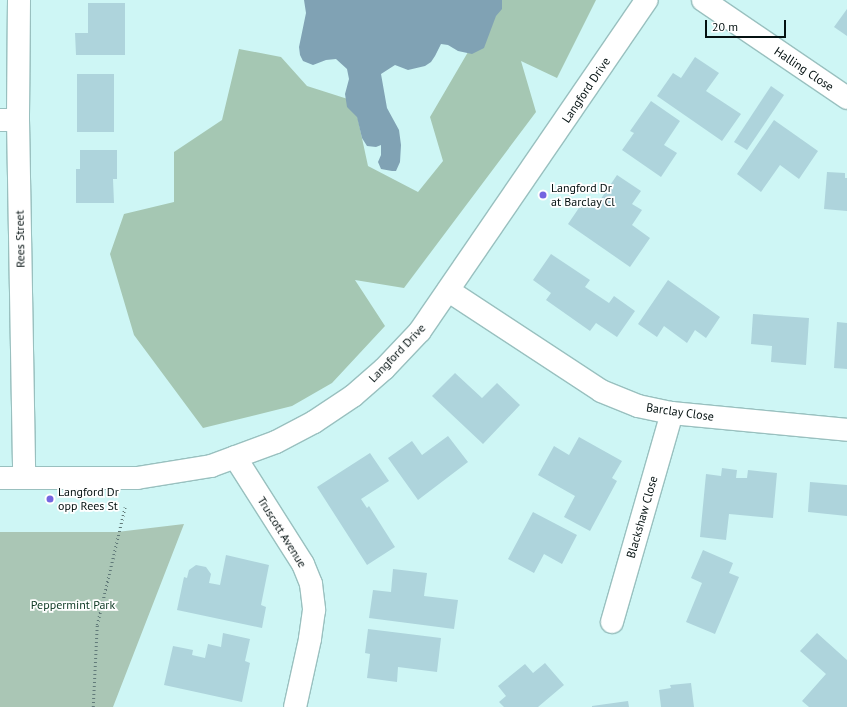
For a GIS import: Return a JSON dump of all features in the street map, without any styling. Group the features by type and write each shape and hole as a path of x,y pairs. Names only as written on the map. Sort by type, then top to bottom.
{"street":[{"name":"Rees Street","path":"19,0 9,120 24,478"},
{"name":"Langford Drive","path":"0,478 137,478 211,466 276,442 314,422 353,396 384,369 420,331 449,291 647,0"},
{"name":"Halling Close","path":"703,0 847,98"},
{"name":"Barclay Close","path":"449,291 601,391 638,406 672,413 847,430"},
{"name":"Blackshaw Close","path":"612,622 672,413"},
{"name":"Truscott Avenue","path":"235,457 303,564 311,584 314,610 310,639 295,707"}],"path":[{"path":"93,707 97,625 125,507"}],"green space":[{"path":"494,0 596,0 557,78 521,61 536,112 404,288 355,280 385,326 332,383 292,406 203,428 134,335 110,254 124,214 174,202 174,152 222,120 239,49 281,57 307,86 354,101 368,166 418,192 443,161 430,117 485,23"},
{"name":"Peppermint Park","path":"184,524 113,707 0,707 0,532 117,532"}],"water":[{"path":"304,0 502,0 502,9 496,16 484,48 472,54 458,51 448,45 441,44 431,62 425,66 408,70 395,65 381,74 387,108 399,130 401,145 400,162 396,171 392,171 381,169 378,162 381,155 381,145 376,147 367,146 362,138 357,117 347,107 345,94 349,79 347,69 336,59 326,60 313,65 303,61 300,55 299,47 306,13"}],"building":[{"path":"88,3 125,3 125,55 76,55 75,33 88,33"},
{"path":"847,9 847,36 834,27"},
{"path":"695,57 719,73 706,91 741,114 722,141 657,96 673,73 681,78"},
{"path":"77,74 114,74 114,132 77,132"},
{"path":"771,86 784,95 747,150 734,142"},
{"path":"651,101 680,121 664,145 677,153 661,177 622,150 634,133 630,131"},
{"path":"774,120 818,151 799,179 780,165 761,192 737,174"},
{"path":"80,150 117,150 117,179 113,179 114,203 76,203 76,169 80,169"},
{"path":"827,172 845,173 845,178 847,178 847,211 824,209"},
{"path":"617,175 641,191 632,204 642,210 632,225 650,238 630,267 568,224 585,199 596,206"},
{"path":"551,254 590,280 585,287 609,303 614,296 635,311 617,337 596,323 590,331 546,300 551,293 533,280"},
{"path":"668,280 720,317 706,338 695,330 687,343 664,326 657,337 638,324"},
{"path":"753,314 809,318 806,365 771,362 772,346 751,344"},
{"path":"837,322 847,323 847,369 834,368"},
{"path":"455,373 482,398 497,383 520,405 483,444 432,396"},
{"path":"448,436 468,462 418,500 388,458 412,441 422,455"},
{"path":"579,437 622,461 612,478 617,481 590,531 564,517 575,496 538,475 554,446 569,455"},
{"path":"370,453 389,481 361,499 367,508 369,506 395,547 367,565 317,487"},
{"path":"722,468 737,470 736,478 747,478 748,470 777,473 773,518 729,514 726,540 700,537 706,474 721,476"},
{"path":"810,482 847,485 847,516 808,512"},
{"path":"533,512 577,535 562,564 544,554 534,573 508,559"},
{"path":"703,550 733,563 729,573 739,577 715,634 686,622 702,583 691,578"},
{"path":"226,555 269,565 261,605 266,607 262,628 177,610 184,577 187,578 189,570 196,565 206,567 211,574 209,583 220,585"},
{"path":"393,569 427,573 424,596 458,600 454,629 369,618 373,590 391,592"},
{"path":"368,629 441,638 437,672 398,667 397,682 367,678 370,654 365,653"},
{"path":"223,633 250,639 245,661 250,663 242,702 164,685 173,646 193,650 192,655 205,658 208,644 221,647"},
{"path":"817,633 847,660 847,707 809,707 802,701 826,674 800,651"},
{"path":"545,663 564,685 538,707 504,707 499,702 506,696 498,686 525,664 533,673"},
{"path":"691,683 694,707 661,707 659,690 671,688 670,685"},
{"path":"628,701 629,707 592,707 592,706"}],"place":[{"name":"Langford Dr at Barclay Cl","path":"543,195"},
{"name":"Langford Dr opp Rees St","path":"50,499"}]}
